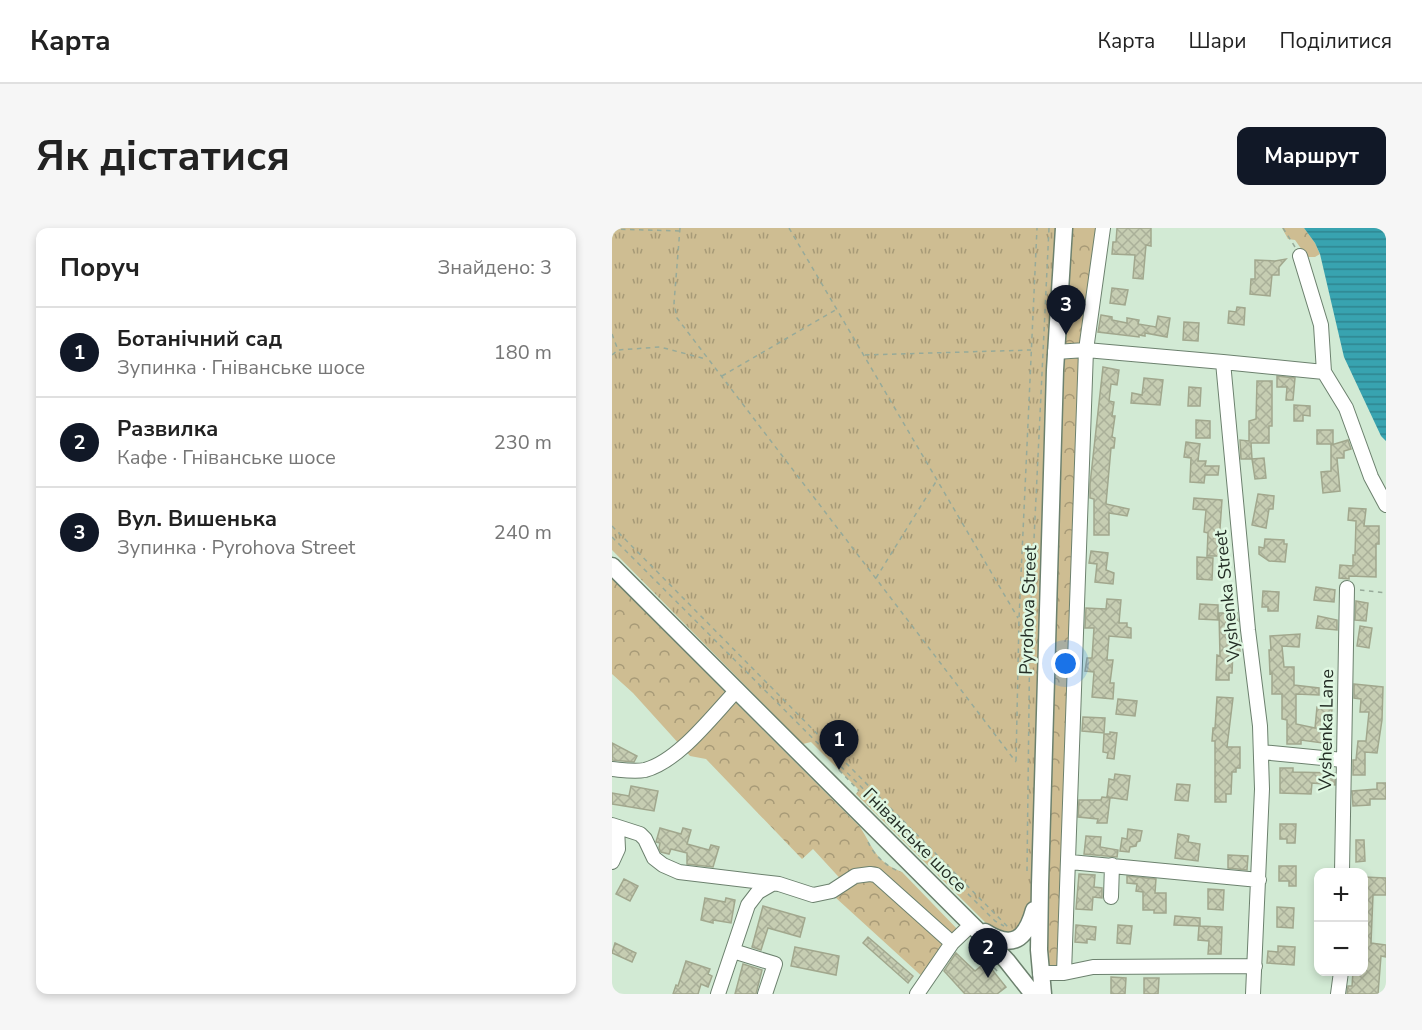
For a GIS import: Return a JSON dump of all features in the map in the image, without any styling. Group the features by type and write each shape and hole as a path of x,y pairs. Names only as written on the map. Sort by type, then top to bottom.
{"main road":[{"name":"Pyrohova Street","path":"1043,994 1033,880 1055,352 1064,228"},
{"name":"Гніванське шосе","path":"612,567 972,924 1007,961 1033,994"},
{"path":"972,924 1001,941 1007,942 1020,938 1029,927 1033,880"},
{"path":"1007,961 1021,964 1028,962 1039,950"}],"street":[{"path":"1064,973 1070,862 1086,350 1103,228"},
{"path":"1300,256 1322,325 1324,372 1346,408 1371,477 1386,505"},
{"path":"1055,352 1086,350 1324,372"},
{"name":"Vyshenka Street","path":"1223,362 1261,752 1259,880 1253,994"},
{"name":"Vyshenka Lane","path":"1342,868 1347,588"},
{"path":"612,769 646,770 664,762 685,744 736,690"},
{"path":"1261,752 1343,760"},
{"path":"612,862 618,849 614,826 640,834 654,858 671,870 779,884 820,895 832,891 855,876 876,875 952,943"},
{"path":"1070,862 1259,880"},
{"path":"1111,897 1112,865"},
{"path":"718,994 752,898 772,884"},
{"path":"917,994 952,943 972,924"},
{"path":"733,951 775,964 765,994"},
{"path":"1040,974 1064,973 1094,967 1255,966"},
{"path":"1338,994 1340,976"}],"path":[{"path":"789,228 1019,620"},
{"path":"612,229 680,230 675,311 681,324 1016,762 1019,620 1037,228"},
{"path":"1033,880 1030,622 1049,228"},
{"path":"1282,228 1300,256"},
{"path":"721,376 837,309"},
{"path":"612,334 618,350"},
{"path":"612,356 618,350 660,346 708,360"},
{"path":"864,355 1031,350"},
{"path":"876,578 937,479"},
{"path":"612,526 1012,932 995,921 612,537"},
{"path":"1347,588 1386,593"},
{"path":"839,770 859,790"}],"green space":[{"path":"612,228 1064,228 1040,885 1029,927 999,936 856,794 859,790 811,742 803,744 612,550"},
{"path":"1071,228 1103,228 1086,350 1064,973 1051,973 1046,954 1062,352"},
{"path":"1282,228 1304,228 1320,254 1307,257 1295,240 1288,239"},
{"path":"612,579 860,827 881,859 902,872 962,934 926,980 836,898 847,886 813,849 802,859 706,759 690,756 633,693 612,674"}],"water":[{"path":"1304,228 1386,228 1386,441 1381,436 1344,357 1320,254"}],"building":[{"path":"1117,228 1151,228 1151,246 1146,245 1143,279 1133,278 1135,255 1112,254"},
{"path":"1286,259 1279,267 1279,275 1272,275 1270,296 1250,294 1251,279 1255,279 1255,260"},
{"path":"1112,288 1128,290 1125,305 1110,303"},
{"path":"1237,307 1245,308 1244,325 1228,323 1229,311 1236,312"},
{"path":"1101,315 1127,323 1127,318 1139,320 1138,324 1156,327 1158,316 1170,318 1167,337 1145,333 1145,336 1139,335 1139,337 1098,332"},
{"path":"1184,322 1199,323 1198,341 1183,340"},
{"path":"1103,367 1119,370 1117,385 1111,384 1109,401 1114,402 1112,437 1115,438 1114,448 1111,448 1106,504 1129,509 1127,516 1109,513 1109,535 1094,535 1094,499 1090,498 1090,484"},
{"path":"1277,376 1295,378 1293,400 1286,400 1287,387 1277,387"},
{"path":"1144,378 1163,380 1160,405 1131,403 1132,393 1142,395"},
{"path":"1257,381 1272,381 1272,426 1269,426 1269,443 1251,443 1252,459 1241,459 1240,440 1249,441 1249,421 1256,419"},
{"path":"1189,387 1201,388 1200,406 1188,406"},
{"path":"1294,405 1310,406 1310,416 1303,415 1303,421 1294,421"},
{"path":"1196,420 1210,421 1210,438 1196,438"},
{"path":"1317,430 1333,430 1333,444 1317,444"},
{"path":"1348,440 1351,449 1344,451 1344,458 1337,458 1340,491 1323,493 1321,472 1331,471 1331,445"},
{"path":"1186,442 1200,444 1198,461 1206,461 1205,466 1219,466 1218,475 1205,475 1204,483 1190,482 1191,458 1184,457"},
{"path":"1264,458 1266,478 1255,479 1252,459"},
{"path":"1258,494 1274,496 1273,509 1269,509 1266,528 1252,525"},
{"path":"1194,498 1222,500 1219,543 1221,543 1221,556 1207,556 1208,533 1204,532 1206,510 1193,509"},
{"path":"1349,508 1366,509 1364,526 1379,526 1379,544 1376,544 1376,577 1339,578 1340,565 1353,566 1353,555 1355,555 1356,521 1348,520"},
{"path":"1265,539 1284,540 1284,544 1287,544 1285,562 1269,561 1259,554 1259,547 1264,548"},
{"path":"1091,551 1108,553 1106,570 1114,573 1113,584 1095,582 1097,564 1089,563"},
{"path":"1197,557 1213,558 1212,580 1197,579"},
{"path":"1316,587 1335,590 1334,602 1314,600"},
{"path":"1263,591 1279,592 1278,611 1268,611 1268,607 1262,607"},
{"path":"1107,599 1121,600 1119,623 1127,623 1127,627 1131,628 1131,638 1109,636 1107,660 1113,660 1110,683 1114,683 1113,699 1092,697 1094,672 1085,671 1087,658 1092,658 1094,628 1085,628 1086,608 1106,609"},
{"path":"1356,601 1368,603 1366,621 1355,620"},
{"path":"1200,604 1218,605 1218,620 1199,619"},
{"path":"1219,613 1237,613 1238,621 1233,621 1234,640 1239,640 1240,651 1233,651 1232,673 1229,673 1229,680 1216,680 1217,655 1220,656"},
{"path":"1318,616 1337,620 1337,630 1316,628"},
{"path":"1360,626 1372,628 1369,648 1357,646"},
{"path":"1300,634 1299,647 1282,646 1284,667 1294,667 1294,685 1319,688 1319,695 1296,694 1296,724 1315,728 1317,707 1332,709 1330,744 1301,740 1301,744 1287,744 1287,720 1282,719 1282,694 1272,694 1270,636"},
{"path":"1354,684 1383,687 1382,720 1377,753 1365,752 1365,775 1353,775 1353,760 1356,760 1358,741 1366,741 1369,712 1360,712 1361,699 1354,698"},
{"path":"1217,697 1233,698 1227,747 1240,747 1240,768 1232,772 1231,794 1226,794 1226,802 1215,802 1215,741 1212,741"},
{"path":"1118,699 1137,701 1135,716 1116,714"},
{"path":"1083,717 1105,718 1104,733 1082,731"},
{"path":"1110,732 1117,733 1114,759 1107,758 1108,753 1103,752 1104,734 1110,734"},
{"path":"612,743 637,756 634,762 612,760"},
{"path":"1280,768 1293,768 1293,772 1335,773 1335,785 1312,783 1311,794 1280,793"},
{"path":"1115,774 1130,776 1127,800 1107,797 1109,779 1114,780"},
{"path":"1377,783 1386,783 1386,799 1370,799 1370,805 1353,806 1352,791 1377,789"},
{"path":"1177,784 1190,785 1188,801 1175,800"},
{"path":"631,786 658,791 654,811 612,804 612,793 629,796"},
{"path":"1102,797 1110,798 1107,823 1097,823 1098,819 1078,817 1079,800 1101,800"},
{"path":"1280,824 1296,824 1295,843 1287,843 1287,839 1280,839"},
{"path":"660,828 681,834 683,828 691,830 687,844 709,850 711,845 719,847 713,867 687,864 687,853 671,849 669,854 661,852 660,843 656,842"},
{"path":"1128,829 1142,831 1140,841 1136,846 1130,847 1129,852 1120,851 1122,838 1127,839"},
{"path":"1178,834 1189,836 1188,842 1200,844 1198,861 1175,858"},
{"path":"1086,836 1101,837 1100,847 1118,850 1117,857 1084,854"},
{"path":"1356,840 1364,840 1365,861 1356,862"},
{"path":"1228,855 1248,856 1247,870 1228,868"},
{"path":"1279,866 1296,866 1296,886 1289,886 1289,881 1279,881"},
{"path":"1079,874 1095,875 1094,887 1102,888 1102,898 1093,897 1092,910 1076,909"},
{"path":"1127,876 1156,879 1155,893 1166,893 1166,913 1143,910 1143,892 1136,891 1137,884 1127,883"},
{"path":"1368,877 1386,878 1386,895 1373,895 1371,943 1386,945 1386,957 1381,956 1378,994 1347,994 1348,986 1352,986 1353,976 1368,976"},
{"path":"624,879 638,886 630,901 616,894"},
{"path":"1208,889 1224,890 1223,910 1208,909"},
{"path":"705,898 725,902 726,898 735,900 731,923 701,920"},
{"path":"763,906 805,918 800,937 768,928 761,950 752,947"},
{"path":"1277,907 1294,908 1293,928 1277,927"},
{"path":"1175,916 1200,918 1200,926 1222,927 1221,954 1208,954 1209,941 1198,940 1199,926 1174,925"},
{"path":"1076,925 1096,927 1095,940 1087,939 1087,943 1075,942"},
{"path":"1118,925 1132,926 1130,944 1117,943"},
{"path":"868,937 913,976 908,983 863,943"},
{"path":"615,943 636,953 632,962 612,953"},
{"path":"1278,946 1295,947 1294,965 1267,963 1268,951 1278,952"},
{"path":"795,947 839,956 836,975 791,966"},
{"path":"956,953 975,971 986,962 1006,987 997,994 965,994 944,971"},
{"path":"686,961 710,969 708,974 712,976 708,987 701,984 698,994 673,994 676,985 678,986"},
{"path":"743,964 762,970 756,994 735,994"},
{"path":"1111,977 1126,978 1125,994 1111,994"},
{"path":"1144,978 1159,978 1158,994 1144,994"}],"place":[{"name":"Вул. Вишенька","path":"1066,335"},
{"name":"Ботанічний сад","path":"839,770"},
{"name":"Развилка","path":"988,978"}]}
